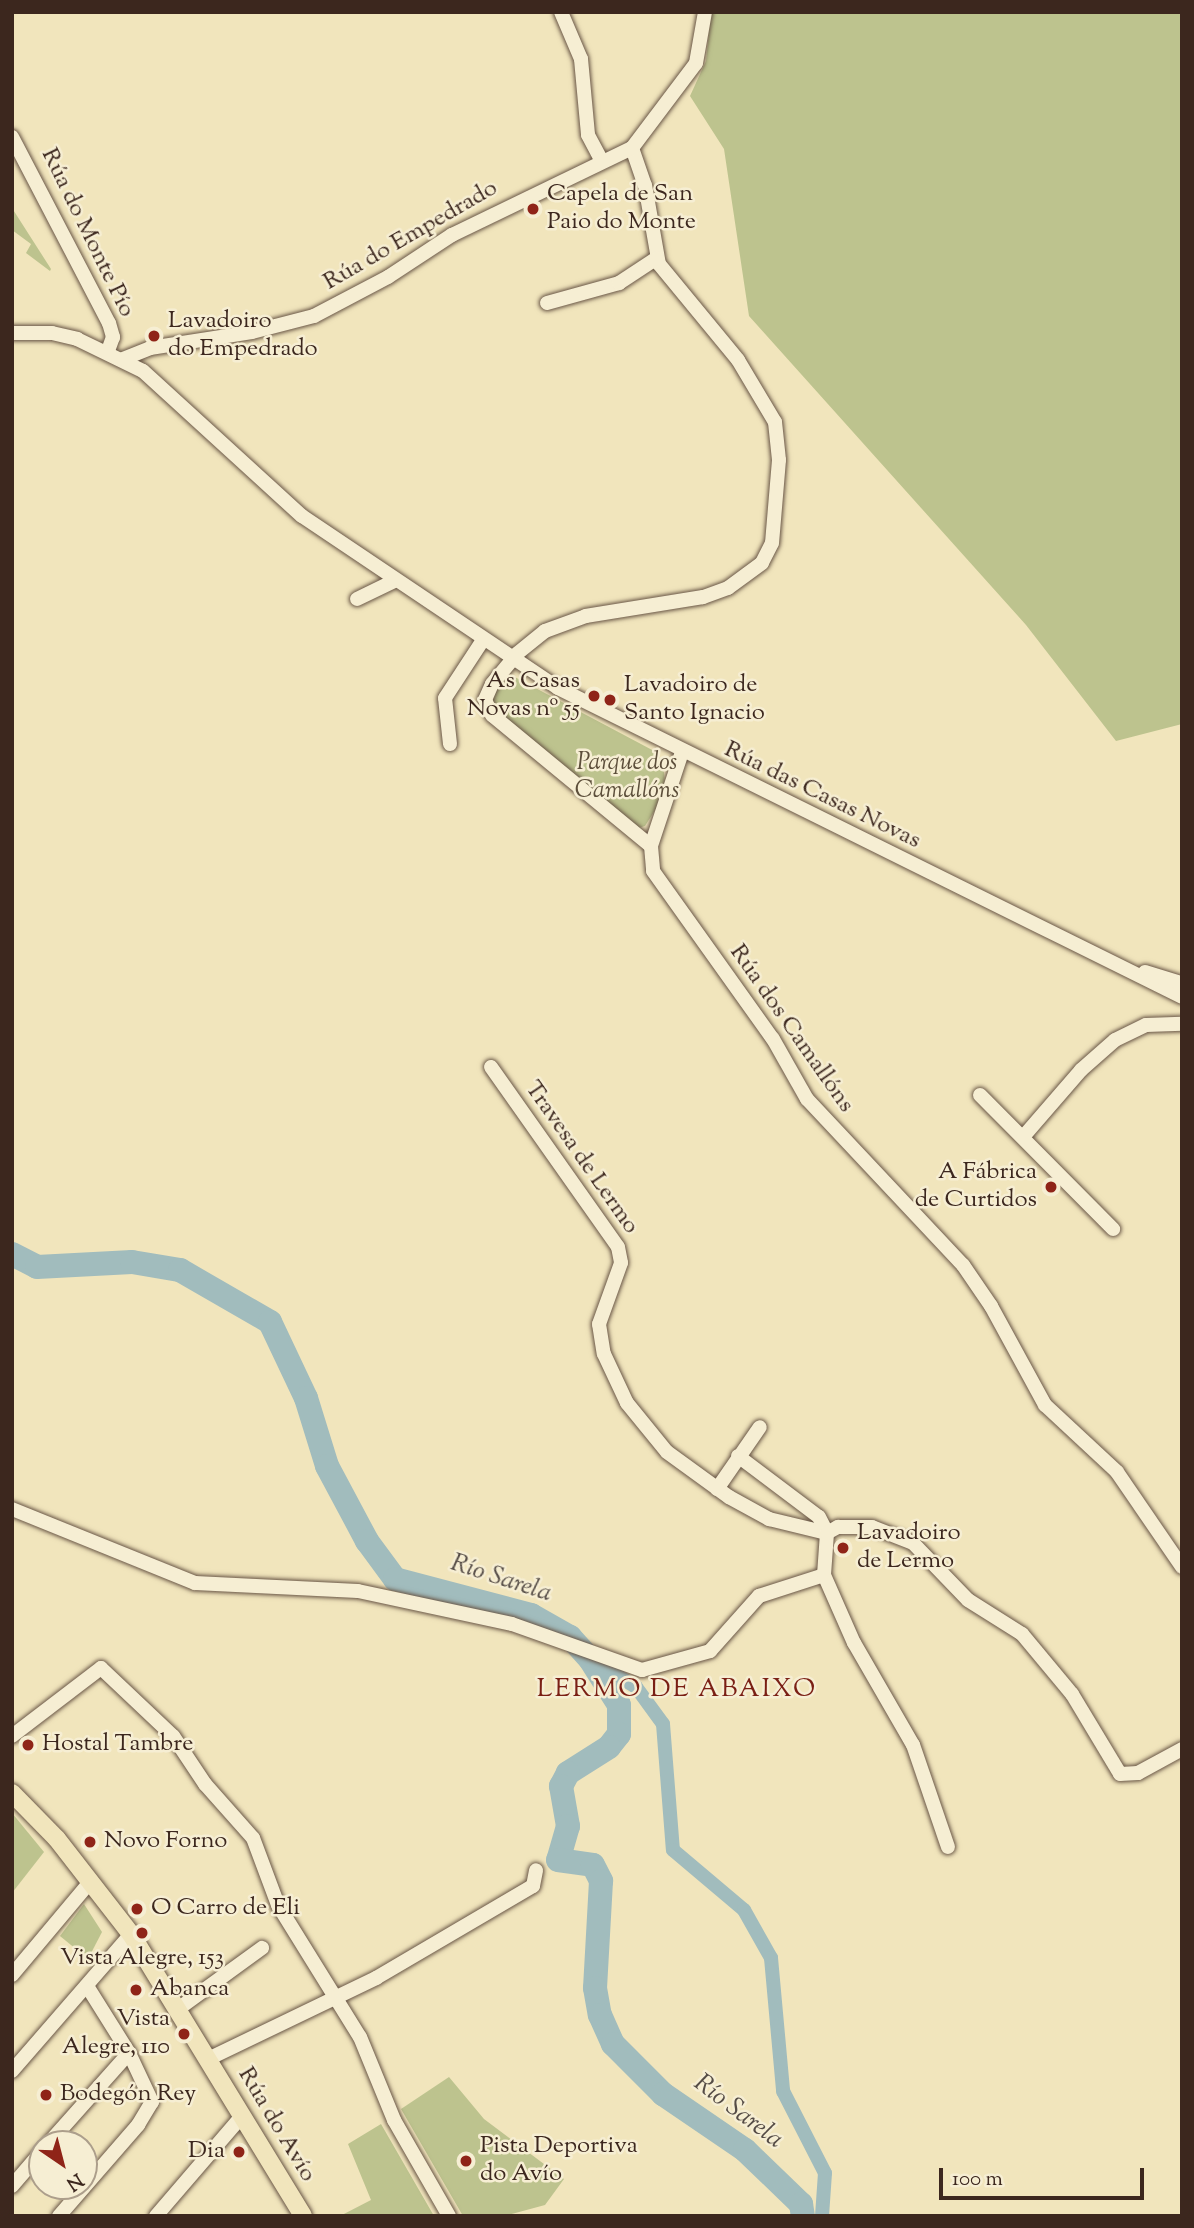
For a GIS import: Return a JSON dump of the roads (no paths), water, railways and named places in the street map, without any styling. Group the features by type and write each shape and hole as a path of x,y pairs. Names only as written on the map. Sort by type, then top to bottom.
{"main road":[{"name":"Rúa do Avío","path":"12,1793 91,1881 131,1934 303,2216"}],"street":[{"path":"561,12 581,59 588,135 601,159"},
{"path":"682,752 651,846 488,710 488,692 512,659 545,631 565,623 703,597 727,588 762,563 772,543 779,460 775,422 738,360 657,258 645,185 632,148 696,63 705,12"},
{"name":"Rúa do Monte Pío","path":"12,136 109,323 113,337 108,351"},
{"name":"Rúa do Empedrado","path":"123,359 150,348 252,332 314,316 388,277 452,235 601,159 632,148"},
{"path":"547,303 619,283 657,258"},
{"name":"Rúa das Casas Novas","path":"12,333 52,333 89,343 123,359 161,385 302,516 394,581 568,694 1182,997"},
{"path":"357,599 394,581"},
{"path":"450,744 445,698 483,640"},
{"name":"Rúa dos Camallóns","path":"651,846 653,871 773,1039 807,1099 971,1274 1045,1405 1117,1472 1182,1567"},
{"name":"Rúa das Casas Novas","path":"1116,964 1182,983"},
{"path":"1023,1137 1081,1070 1115,1040 1146,1025 1182,1024"},
{"name":"Travesa de Lermo","path":"491,1067 618,1247 621,1263 599,1324 604,1354 627,1403 667,1452 718,1489 769,1519 827,1533"},
{"path":"980,1095 1113,1229"},
{"path":"718,1489 760,1427"},
{"path":"738,1456 819,1517 827,1533 824,1575 854,1643 913,1745 948,1847"},
{"path":"12,1509 195,1583 358,1591 512,1624 568,1644 596,1650 642,1670 701,1655 720,1642 759,1596 824,1575"},
{"path":"827,1533 862,1526 901,1537 922,1549 968,1600 1010,1624 1049,1663 1120,1774 1138,1773 1182,1749"},
{"path":"87,1659 101,1668 173,1736 205,1784 253,1838 278,1905 337,1995 360,2037 394,2120 449,2216"},
{"path":"12,1736 101,1668"},
{"path":"208,2059 293,2021 337,1995 376,1978 533,1886 536,1870"},
{"path":"12,1975 91,1881"},
{"path":"12,2071 131,1934"},
{"path":"178,2008 262,1948"},
{"path":"59,2216 138,2126 152,2102 129,2053 86,1986"},
{"path":"60,2130 129,2053"},
{"path":"156,2216 243,2116"},
{"path":"12,2186 28,2167"}],"waterway":[{"name":"Río Sarela","path":"12,1254 37,1267 132,1262 180,1270 270,1322 306,1398 327,1466 367,1541 395,1579 531,1615 570,1637 590,1659 619,1705 619,1734 609,1747 568,1773 561,1786 568,1826 558,1860 593,1865 601,1881 595,1988 600,2015 613,2044 663,2094 745,2150 801,2204 803,2216"},
{"path":"590,1659 636,1687 663,1724 673,1850 744,1910 771,1958 783,2091 825,2173 822,2216"}],"place":[{"name":"Capela de San Paio do Monte","path":"533,209"},
{"name":"Lavadoiro do Empedrado","path":"154,336"},
{"name":"As Casas Novas nº 55","path":"594,696"},
{"name":"Lavadoiro de Santo Ignacio","path":"610,700"},
{"name":"A Fábrica de Curtidos","path":"1051,1187"},
{"name":"Lavadoiro de Lermo","path":"843,1548"},
{"name":"Hostal Tambre","path":"28,1745"},
{"name":"Novo Forno","path":"90,1842"},
{"name":"O Carro de Eli","path":"137,1909"},
{"name":"Vista Alegre, 153","path":"142,1933"},
{"name":"Abanca","path":"136,1990"},
{"name":"Vista Alegre, 110","path":"184,2034"},
{"name":"Bodegón Rey","path":"46,2095"},
{"name":"Dia","path":"239,2152"},
{"name":"Pista Deportiva do Avío","path":"466,2161"}],"district":[{"name":"LERMO DE ABAIXO","path":"677,1690"}],"park label":[{"name":"Parque dos Camallóns","path":"627,778"}]}
